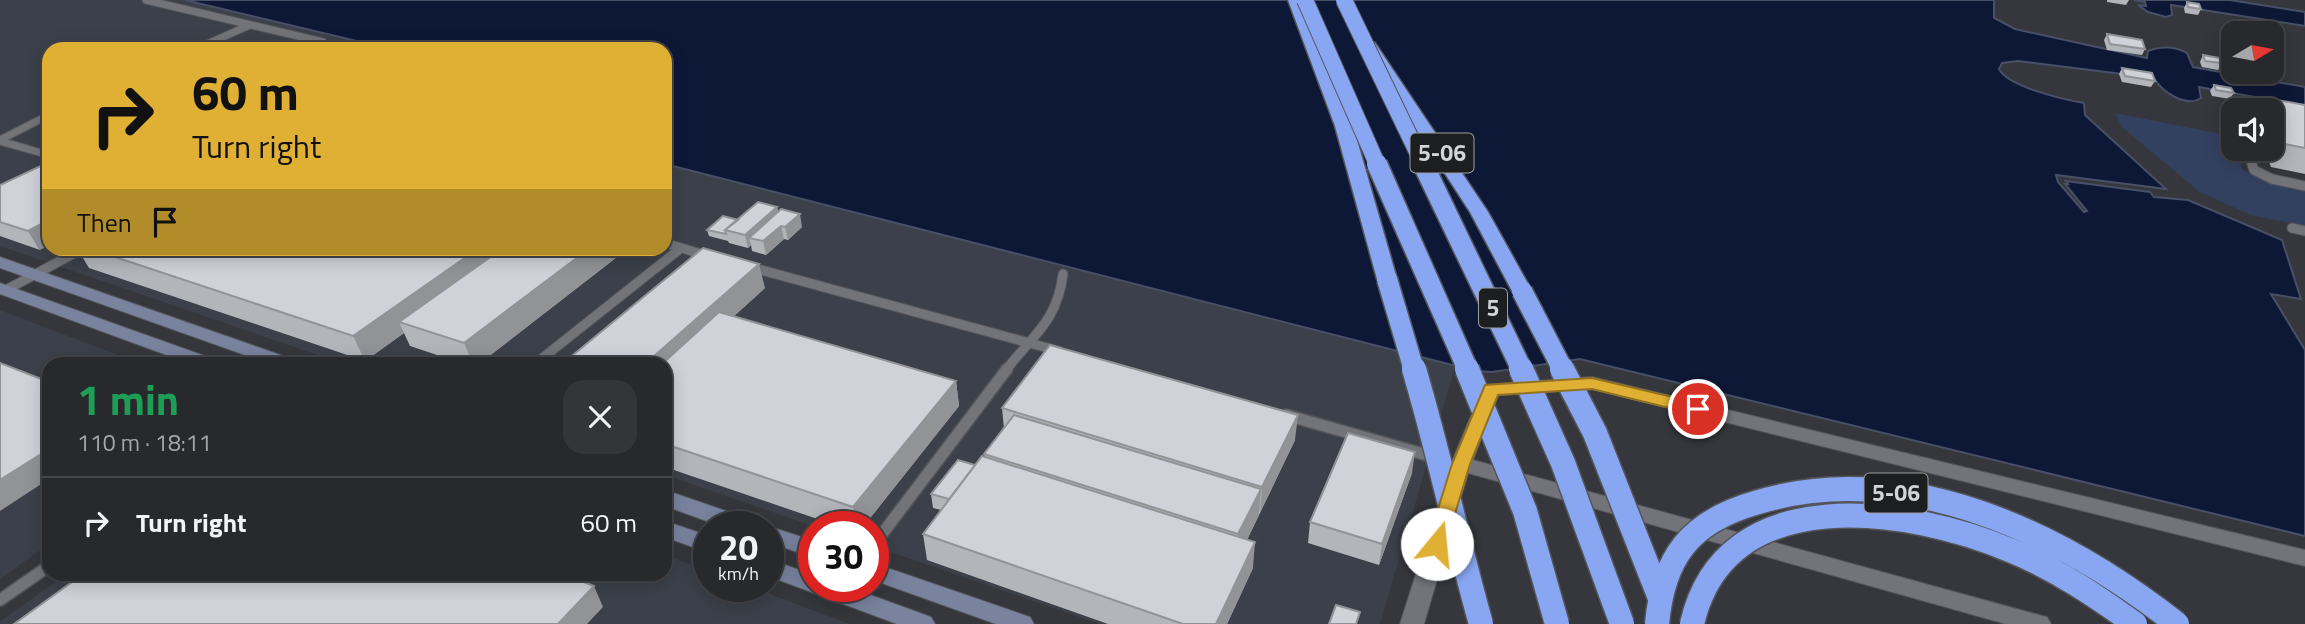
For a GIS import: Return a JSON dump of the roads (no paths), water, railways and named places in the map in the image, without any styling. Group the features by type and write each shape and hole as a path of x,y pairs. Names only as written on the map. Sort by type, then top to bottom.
{"highway":[{"path":"1295,0 1344,126 1436,442 1465,573 1481,624"},
{"name":"5","path":"1306,0 1494,430 1525,512 1557,624"},
{"name":"5","path":"1344,0 1448,212 1544,418 1598,551 1622,624"},
{"name":"5-06","path":"1354,21 1479,212 1566,373 1621,495 1669,624"},
{"name":"5-06","path":"1657,624 1663,578 1676,552 1693,533 1719,516 1747,503 1775,495 1840,489 1909,494 1972,510 2020,528 2099,568 2177,624"},
{"name":"5-06","path":"1692,624 1706,579 1733,547 1753,535 1775,527 1825,516 1854,515 1918,521 1993,543 2056,572 2108,603 2135,624"}],"street":[{"path":"0,262 268,357"},
{"path":"3,289 190,357"},
{"path":"1412,624 1461,464 1491,389 1592,383 2305,558"},
{"path":"1461,464 2039,624"},
{"path":"672,500 702,511"},
{"path":"672,532 693,539"},
{"path":"889,577 1022,624"},
{"path":"869,602 923,624"}],"lane":[{"path":"146,0 323,42"},
{"path":"212,42 250,25"},
{"path":"0,140 42,119"},
{"path":"0,140 42,153"},
{"path":"2251,161 2254,170 2272,179 2305,186"},
{"path":"2292,228 2305,231"},
{"path":"672,245 721,259"},
{"path":"672,255 681,248"},
{"path":"3,289 69,256"},
{"path":"544,357 671,256"},
{"path":"734,263 1066,353"},
{"path":"889,526 1027,342 1040,332 1060,301 1063,274"},
{"path":"1277,412 1461,464"},
{"path":"0,600 42,571"}]}
